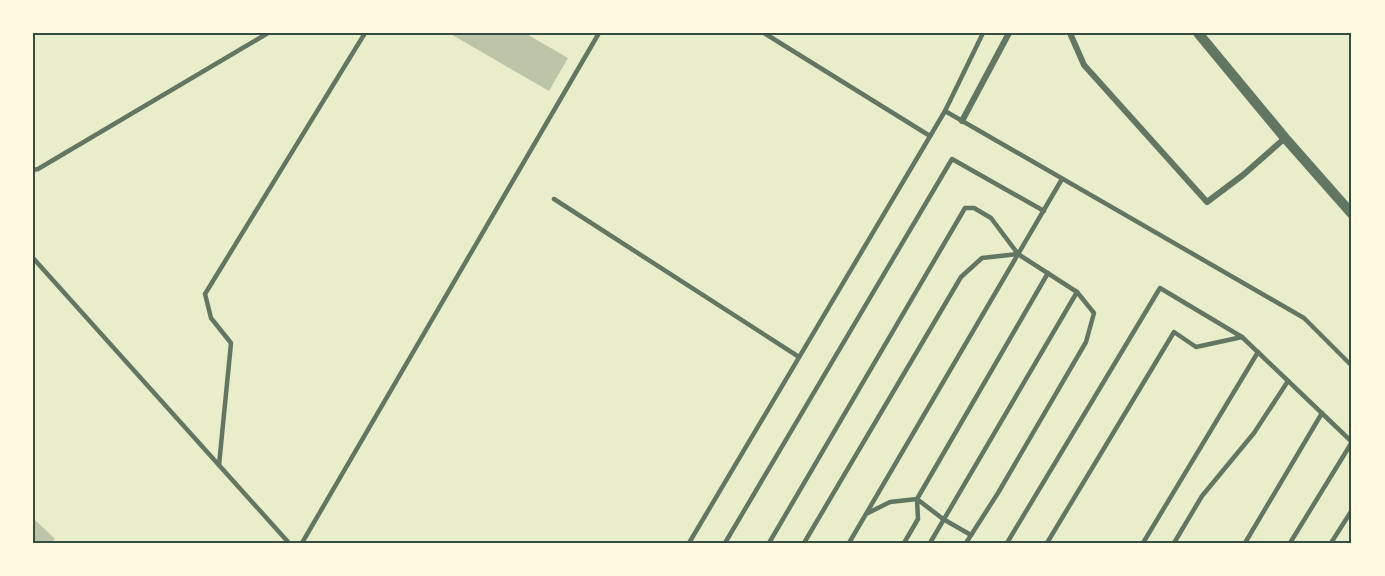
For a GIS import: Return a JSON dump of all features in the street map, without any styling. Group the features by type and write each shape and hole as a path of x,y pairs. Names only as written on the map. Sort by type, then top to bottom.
{"street":[{"path":"962,121 1009,33"},
{"path":"1070,33 1084,65 1207,202 1243,175 1285,138"},
{"path":"1198,33 1352,214"}],"lane":[{"path":"33,170 268,33"},
{"path":"219,465 231,343 211,318 206,294 366,33"},
{"path":"302,543 599,33"},
{"path":"764,33 930,136"},
{"path":"689,543 945,111 983,33"},
{"path":"945,111 1304,318 1352,366"},
{"path":"725,543 952,159 1044,211"},
{"path":"849,543 1062,179"},
{"path":"554,199 799,357"},
{"path":"769,543 965,208 974,208 991,218 1018,254 1077,292 1094,313 1086,342 998,493 966,543"},
{"path":"804,543 961,278 982,258 1018,254"},
{"path":"33,258 289,543"},
{"path":"904,543 918,519 917,499 1048,273"},
{"path":"1007,543 1160,288 1242,337 1352,442 1290,543"},
{"path":"930,543 1077,292"},
{"path":"1047,543 1174,332 1196,347 1242,337"},
{"path":"1143,543 1258,352"},
{"path":"1174,543 1202,496 1254,433 1288,381"},
{"path":"1245,543 1322,413"},
{"path":"867,514 890,502 917,499 943,519 971,535"},
{"path":"1331,543 1352,510"}],"building":[{"path":"449,33 525,33 568,58 549,91"},
{"path":"33,518 55,539 51,543 33,543"}]}
